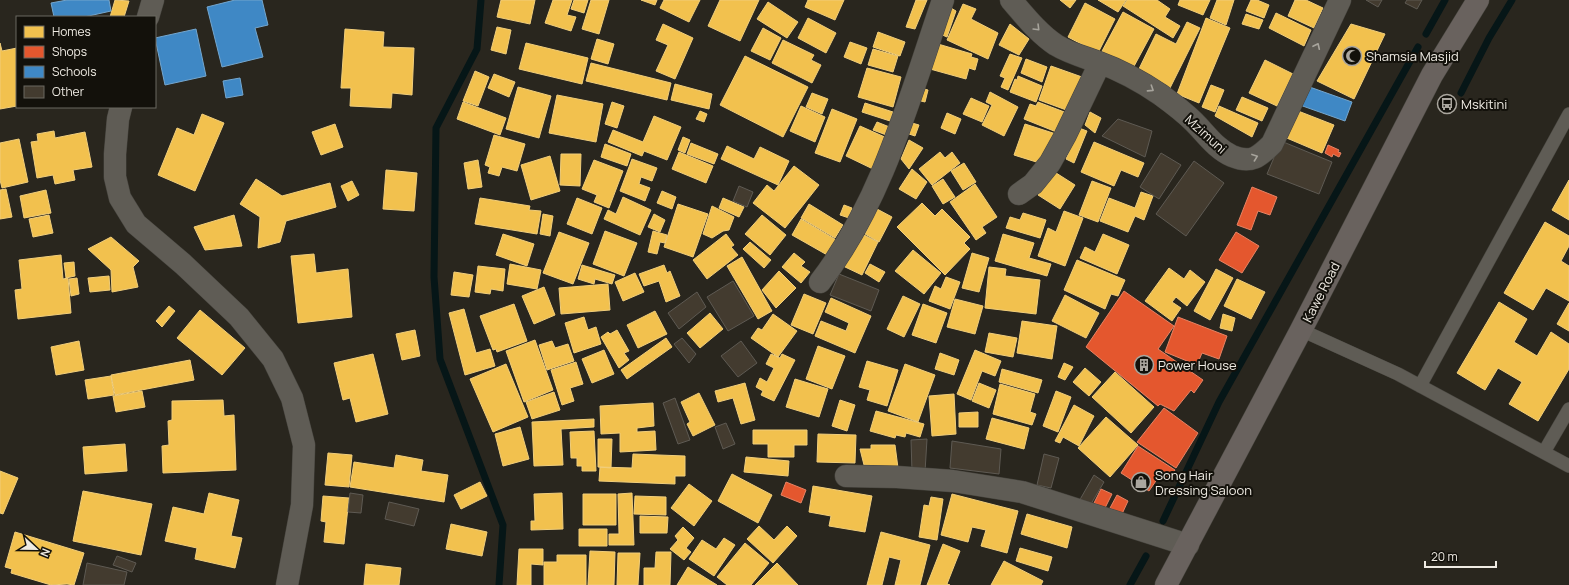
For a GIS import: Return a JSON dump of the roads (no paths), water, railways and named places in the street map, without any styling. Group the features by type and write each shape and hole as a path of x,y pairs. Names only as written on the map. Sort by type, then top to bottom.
{"main road":[{"name":"Kawe Road","path":"1166,585 1301,330 1432,75 1478,0"}],"street":[{"path":"148,16 153,0"},
{"path":"820,282 838,260 855,229 889,155 943,0"},
{"name":"Mzimuni","path":"1011,0 1044,35 1056,45 1084,58 1100,63 1142,83 1193,121 1216,146 1232,156 1246,160 1260,156 1272,144 1340,0"},
{"path":"1019,194 1033,184 1050,163 1065,136 1100,63"},
{"path":"121,108 114,154 115,177 120,198 136,224 183,264 239,317 273,359 292,398 304,445 302,505 287,585"},
{"path":"846,476 953,480 1022,492 1188,545"}],"lane":[{"path":"1420,386 1569,114"},
{"path":"1301,330 1398,374 1569,466"},
{"path":"1544,452 1569,409"}],"waterway":[{"path":"481,0 477,49 436,128 434,277 440,359 503,525 499,585"},
{"path":"1426,34 1445,0"},
{"path":"1461,93 1489,38 1512,0"},
{"path":"1163,521 1219,402 1418,47"},
{"path":"1130,585 1146,556"}],"place":[{"name":"Shamsia Masjid","path":"1352,56"},
{"name":"Mskitini","path":"1447,104"},
{"name":"Power House","path":"1144,365"},
{"name":"Song Hair Dressing Saloon","path":"1141,482"}]}
